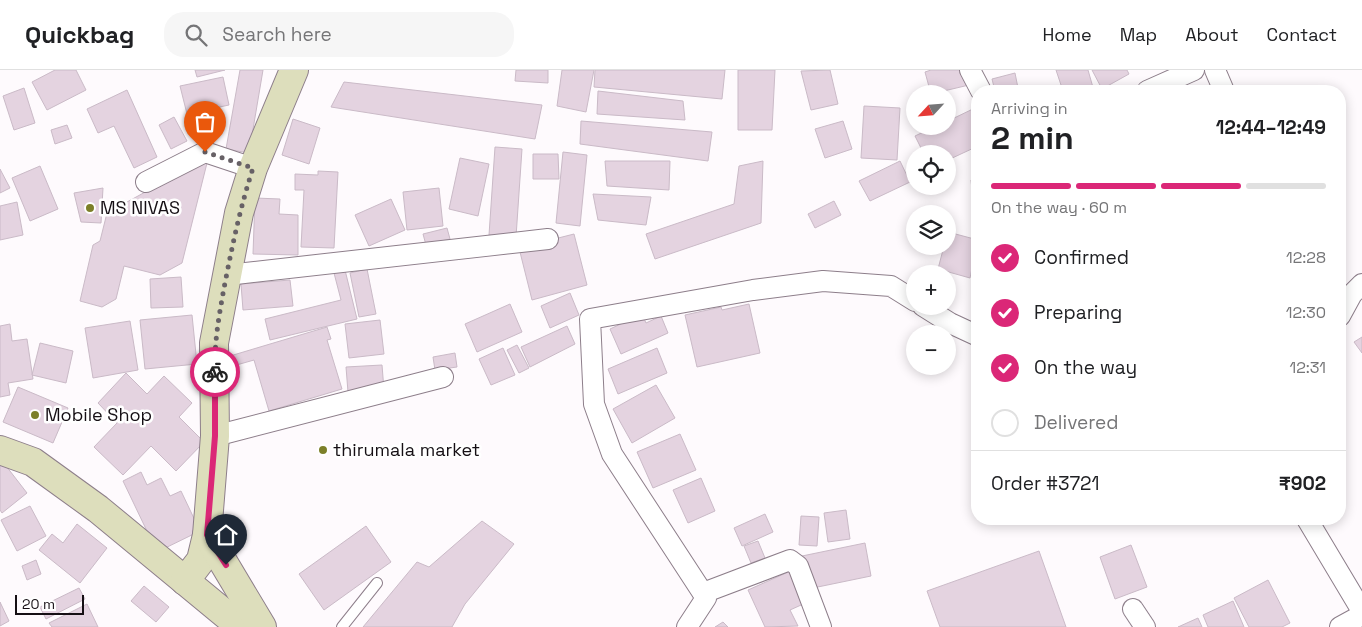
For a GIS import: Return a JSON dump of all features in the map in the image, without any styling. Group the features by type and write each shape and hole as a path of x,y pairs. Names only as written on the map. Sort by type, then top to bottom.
{"main road":[{"path":"185,581 201,560 207,535 215,436 214,343 238,213 253,168 294,70"},
{"path":"0,450 33,462 98,509 241,627"},
{"path":"207,535 262,627"}],"street":[{"path":"970,70 978,85"},
{"path":"1160,85 1194,70"},
{"path":"1215,70 1221,85"},
{"path":"146,182 205,152 253,168"},
{"path":"227,275 548,239"},
{"path":"687,627 706,598 612,454 594,404 590,319 753,290 823,281 891,286 906,295"},
{"path":"1346,305 1352,294 1362,284"},
{"path":"937,315 971,333"},
{"path":"215,436 443,377"},
{"path":"1311,525 1362,613 1340,627"},
{"path":"703,593 790,560 798,566 820,627"},
{"path":"1133,609 1145,627"}],"lane":[{"path":"342,627 377,583"}],"building":[{"path":"55,70 76,70 86,90 47,110 32,82"},
{"path":"195,70 225,70 197,77"},
{"path":"240,70 263,70 249,153 226,149"},
{"path":"516,70 548,70 548,83 515,81"},
{"path":"562,70 594,70 586,112 557,106"},
{"path":"595,70 725,70 722,99 594,87"},
{"path":"738,70 775,70 772,130 738,130"},
{"path":"830,70 838,104 811,110 801,71"},
{"path":"931,70 965,70 969,85 956,88 956,85 929,85 925,72"},
{"path":"1056,70 1088,70 1092,85 1061,85"},
{"path":"1092,70 1127,70 1129,74 1109,85 1100,85"},
{"path":"1015,73 1017,85 994,85 992,79"},
{"path":"223,77 229,105 187,114 180,86"},
{"path":"344,82 542,105 535,139 331,107"},
{"path":"24,88 35,123 14,130 3,96"},
{"path":"127,90 157,157 134,168 114,126 98,133 87,109"},
{"path":"598,91 683,101 685,120 597,114"},
{"path":"864,106 900,108 897,160 861,158"},
{"path":"971,110 971,149 956,156 956,145 920,145 915,136 956,135 956,117"},
{"path":"174,117 187,141 171,149 159,125"},
{"path":"293,119 320,128 309,164 282,155"},
{"path":"581,121 712,132 708,161 580,144"},
{"path":"843,121 852,149 825,158 815,129"},
{"path":"67,125 72,138 55,144 51,130"},
{"path":"495,147 522,149 516,237 489,235"},
{"path":"563,152 587,155 580,226 556,223"},
{"path":"533,154 558,154 559,179 533,179"},
{"path":"460,158 489,164 478,216 449,209"},
{"path":"205,159 207,163 182,263 160,275 124,266 116,299 102,307 80,301 93,245 100,241 109,205 118,207"},
{"path":"605,161 670,161 669,190 607,186"},
{"path":"763,161 761,223 655,259 646,234 734,204 739,166"},
{"path":"900,161 906,174 906,184 870,201 859,181"},
{"path":"40,166 58,209 30,221 12,178"},
{"path":"0,169 10,188 0,193"},
{"path":"318,171 338,172 334,248 301,247 304,190 295,190 295,174 318,175"},
{"name":"MS NIVAS","path":"103,188 101,223 81,222 74,193"},
{"path":"439,188 443,226 407,230 403,192"},
{"path":"593,194 651,197 646,225 598,220"},
{"path":"255,198 280,199 279,214 298,215 298,255 253,254"},
{"path":"391,199 405,230 369,246 355,215"},
{"path":"834,201 841,215 815,228 808,214"},
{"path":"17,202 23,235 0,240 0,206"},
{"path":"447,228 450,239 426,245 423,234"},
{"path":"574,234 587,285 532,300 519,248"},
{"path":"956,234 971,238 970,278 956,274 956,265 939,265 942,255 956,255"},
{"path":"367,269 376,314 359,317 350,273"},
{"path":"345,270 357,319 270,340 265,319 341,300 334,273"},
{"path":"181,277 183,307 151,308 150,279"},
{"path":"290,280 293,306 243,310 241,284"},
{"path":"570,293 579,315 550,328 541,306"},
{"path":"510,304 522,332 477,352 465,324"},
{"path":"749,304 760,353 697,367 685,315 721,307 722,310"},
{"path":"642,314 646,323 661,316 668,333 621,354 610,329"},
{"path":"192,315 197,364 145,369 140,320"},
{"path":"380,320 384,354 349,358 345,324"},
{"path":"130,321 138,370 93,378 85,328"},
{"path":"10,324 12,341 27,339 33,379 8,383 10,395 0,397 0,326"},
{"path":"567,326 575,344 530,367 521,347"},
{"path":"327,327 331,339 327,340 342,389 269,411 254,360 233,366 230,356"},
{"path":"1362,337 1362,353 1354,342"},
{"path":"40,343 73,351 66,383 32,375"},
{"path":"517,345 529,368 519,373 507,350"},
{"path":"503,348 515,375 491,385 479,359"},
{"path":"657,348 667,373 618,394 608,369"},
{"path":"455,353 457,367 435,370 433,357"},
{"path":"382,365 384,390 348,392 346,367"},
{"path":"126,373 147,394 164,376 192,403 179,417 204,442 176,471 151,446 123,475 94,447 117,423 98,403"},
{"path":"656,385 675,418 632,443 613,409"},
{"name":"Mobile Shop","path":"18,387 68,408 53,443 3,422"},
{"path":"680,434 696,470 653,488 637,452"},
{"path":"3,462 27,493 2,513 0,510 0,464"},
{"path":"141,472 147,485 161,478 170,496 181,491 200,531 157,552 123,481"},
{"path":"701,478 715,511 688,523 673,490"},
{"path":"30,506 46,536 17,551 1,520"},
{"path":"846,510 850,539 828,542 824,513"},
{"path":"765,514 773,532 742,546 734,528"},
{"path":"801,516 819,517 817,546 799,545"},
{"path":"482,521 514,544 465,604 452,627 363,627 417,562 429,567"},
{"path":"77,524 107,548 80,583 39,550 52,534 63,543"},
{"path":"366,526 391,562 324,610 299,574"},
{"path":"758,541 765,558 751,563 744,546"},
{"path":"865,543 871,576 808,589 802,556"},
{"path":"1131,545 1147,587 1115,599 1100,557"},
{"path":"1039,551 1066,627 940,627 927,591"},
{"path":"36,560 41,574 27,580 22,566"},
{"path":"795,569 810,601 790,610 798,626 765,627 748,590"},
{"path":"1268,580 1290,623 1282,627 1249,627 1234,598"},
{"path":"144,586 169,607 156,622 131,601"},
{"path":"79,588 85,599 46,619 40,607"},
{"path":"1233,601 1244,627 1208,627 1203,615"},
{"path":"0,602 9,621 0,626"},
{"path":"87,604 98,627 52,627 49,623"},
{"path":"1198,618 1202,627 1178,627"},
{"path":"723,622 728,627 715,627"}],"way so far":[{"path":"205,152 253,168 238,213 214,343 215,372"}],"place":[{"name":"MS NIVAS","path":"90,208"},
{"name":"Mobile Shop","path":"35,415"},
{"name":"thirumala market","path":"323,450"}],"route":[{"path":"215,372 215,436 207,535 226,565"}]}
